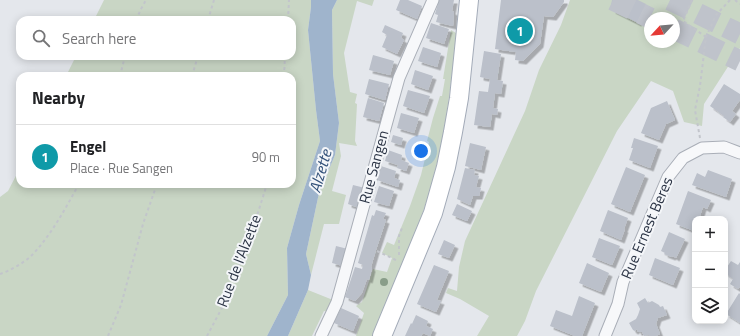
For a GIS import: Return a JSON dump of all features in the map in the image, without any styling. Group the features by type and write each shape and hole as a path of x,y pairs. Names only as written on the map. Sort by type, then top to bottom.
{"main road":[{"path":"382,336 433,213 446,167 454,132 459,98 469,0"}],"street":[{"name":"Rue Sangen","path":"321,336 337,302 399,78 433,0"},
{"name":"Rue Ernest Beres","path":"605,336 618,304 624,282 668,176 683,158 702,148 724,147 740,153"}],"path":[{"path":"138,16 146,0"},
{"path":"209,16 214,0"},
{"path":"288,16 289,0"},
{"path":"692,0 683,21 706,37"},
{"path":"702,148 695,110 700,86 706,37 716,15 730,0"},
{"path":"735,0 740,4"},
{"path":"121,72 123,60"},
{"path":"193,72 197,60"},
{"path":"284,72 285,60"},
{"path":"0,274 11,270 31,256 55,226 77,188"},
{"path":"108,336 121,305 156,188"},
{"name":"Rue de l'Alzette","path":"207,336 224,304 245,251 266,188"},
{"path":"377,251 399,261 399,236 402,228 400,228"}],"green space":[{"path":"104,0 311,0 308,30 320,141 299,205 287,248 288,295 267,336 0,336 0,197 8,191 16,176 16,188 296,188 296,72 68,72 74,60 296,60 296,16 96,16"},
{"path":"337,0 374,0 372,6 357,1 344,53 350,92 357,94 355,103 357,104 355,141 357,146 339,143 341,156 332,191 346,195 339,224 324,224 311,275 306,254 319,193 335,155 339,123 333,74 332,10"},
{"path":"570,0 740,0 740,48 704,104 702,126 684,122 673,91 651,81 617,131 536,291 525,321 517,336 477,336 489,316 460,299 446,293 448,288 457,291 459,267 465,241 525,111 539,70 561,25"},
{"path":"451,30 456,33 452,77 441,144 431,188 400,273 372,336 356,336 364,313 356,306 362,302 373,269 387,272 392,258 382,253 387,242 394,245 421,175 433,118 440,96 442,96 445,79 443,79"},
{"path":"308,290 333,300 328,312 324,311 312,336 288,336"}],"water":[{"name":"Alzette","path":"311,0 337,0 332,10 333,74 339,123 335,155 319,193 306,254 311,275 308,290 288,336 267,336 288,295 287,248 299,205 320,141 308,30"}],"building":[{"path":"400,0 408,0 422,6 417,19 396,10"},
{"path":"439,0 454,0 452,11 454,12 453,26 436,22 438,15 435,14"},
{"path":"501,0 564,0 553,17 544,16 540,44 523,61 515,60 516,52 495,49"},
{"path":"612,0 638,0 646,4 638,23 612,10"},
{"path":"431,23 449,29 444,44 426,38"},
{"path":"385,25 403,33 401,38 404,40 397,54 382,47 387,35 382,32"},
{"path":"423,47 441,53 437,67 418,61"},
{"path":"484,51 501,54 497,80 503,81 501,94 495,93 493,108 498,109 497,115 492,114 490,127 474,125 479,91 488,92 490,79 480,77"},
{"path":"373,55 394,61 390,75 369,70"},
{"path":"415,70 433,76 428,90 411,84"},
{"path":"369,79 389,84 385,100 365,94"},
{"path":"724,84 740,94 740,100 732,111 736,114 730,122 710,106"},
{"path":"408,90 430,96 424,113 403,106"},
{"path":"368,98 384,103 379,121 363,117"},
{"path":"667,101 675,120 666,124 659,140 641,133 651,108"},
{"path":"401,113 419,118 414,133 397,128"},
{"path":"393,135 403,138 401,145 391,142"},
{"path":"634,138 658,146 650,168 629,160 633,148 631,148"},
{"path":"470,143 486,147 481,170 465,166"},
{"path":"388,150 402,155 401,160 409,163 406,171 397,168 398,165 385,161"},
{"path":"381,166 396,171 394,178 400,180 398,187 377,180"},
{"path":"626,167 645,175 630,212 611,204"},
{"path":"465,168 475,170 474,175 479,176 476,187 481,188 479,196 473,196 470,205 457,199"},
{"path":"708,170 732,179 726,197 692,185 697,173 705,177"},
{"path":"353,185 365,188 359,208 348,204"},
{"path":"379,186 394,191 389,206 374,202"},
{"path":"688,191 711,200 707,209 703,207 700,216 692,216 692,230 676,224"},
{"path":"457,204 472,211 467,221 452,215"},
{"path":"376,210 386,213 383,219 386,220 371,267 369,280 367,279 362,293 355,301 345,297 355,267 362,269 363,265 358,263 372,215 374,216"},
{"path":"608,210 628,218 621,240 600,231"},
{"path":"669,232 685,239 676,258 664,254 665,253 661,251"},
{"path":"599,238 620,246 612,265 592,257"},
{"path":"444,240 455,245 449,258 438,254"},
{"path":"336,246 348,249 343,266 332,263"},
{"path":"655,258 680,268 673,285 649,275"},
{"path":"731,261 738,265 740,262 740,287 738,289 730,284 733,279 728,275 728,266"},
{"path":"587,263 609,273 601,292 579,283"},
{"path":"434,265 449,271 437,300 441,301 436,312 417,304"},
{"path":"739,293 740,323 728,315 728,311"},
{"path":"579,296 595,303 582,336 575,336 550,326 556,310 572,316"},
{"path":"645,298 648,303 652,301 660,307 663,306 667,315 658,318 656,324 660,334 656,336 644,336 642,332 638,332 637,329 635,331 633,330 629,323 636,319 638,315 640,309 637,303"},
{"path":"341,308 359,316 353,331 334,323"},
{"path":"416,315 428,321 426,326 433,329 430,336 423,333 421,336 405,336"}],"tunnel":[{"path":"613,0 644,15"},
{"path":"670,0 740,34"},
{"path":"680,32 740,61"}],"place":[{"name":"Engel","path":"520,31"}]}
